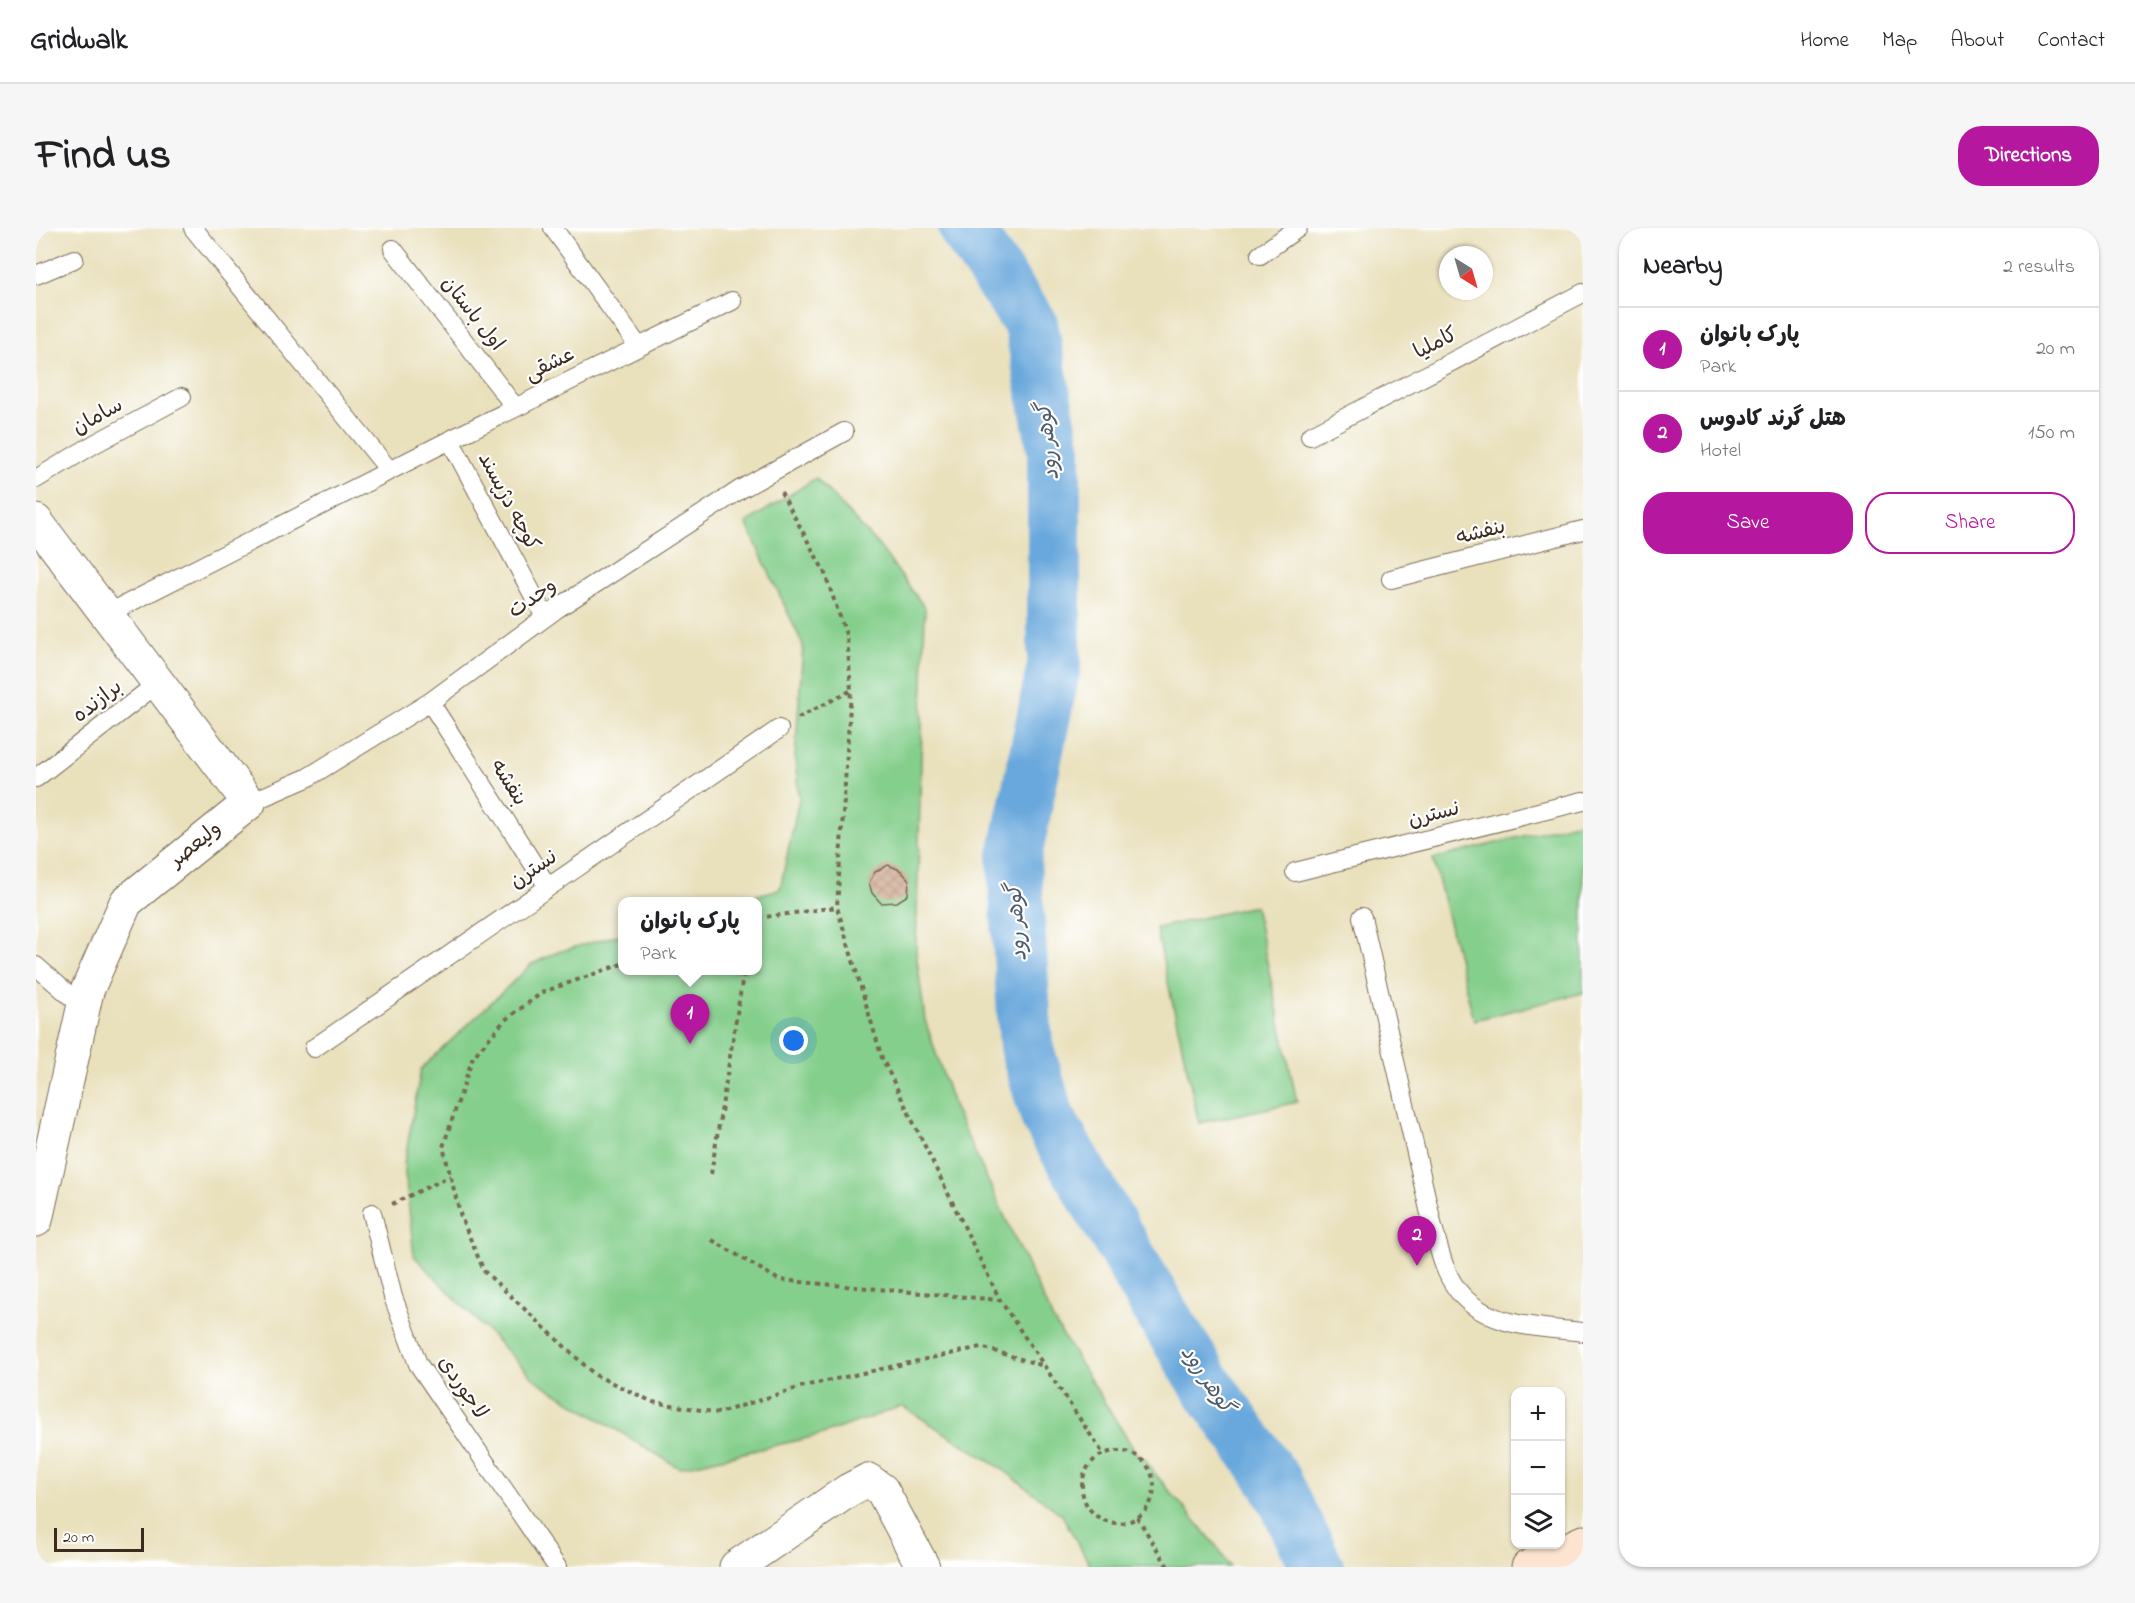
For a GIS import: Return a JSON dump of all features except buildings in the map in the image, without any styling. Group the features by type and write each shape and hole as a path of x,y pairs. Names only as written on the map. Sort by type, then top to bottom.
{"main road":[{"path":"1528,1567 1583,1542"}],"street":[{"path":"36,521 249,803"},
{"name":"ولیعصر","path":"36,1220 87,991 126,902 249,803"},
{"path":"736,1567 849,1490 868,1480 882,1490 923,1567"}],"lane":[{"path":"193,228 389,470"},
{"path":"553,228 639,346"},
{"path":"1260,255 1299,228"},
{"name":"اول باستان","path":"393,249 515,407"},
{"path":"36,275 74,259"},
{"name":"کاملیا","path":"1310,435 1583,293"},
{"name":"عشقی","path":"106,614 389,470 732,301"},
{"name":"سامان","path":"36,478 182,397"},
{"name":"وحدت","path":"249,803 307,778 430,702 544,617 741,489 844,432"},
{"name":"کوچه دژپسند","path":"450,440 544,617"},
{"name":"بنفشه","path":"1391,579 1583,530"},
{"name":"برازنده","path":"36,778 158,683"},
{"name":"بنفشه","path":"430,702 548,887"},
{"name":"نسترن","path":"314,1048 779,729"},
{"name":"نسترن","path":"1295,872 1583,801"},
{"path":"1362,917 1433,1227 1444,1264 1456,1288 1474,1306 1493,1317 1518,1324 1583,1332"},
{"path":"36,966 83,1007"},
{"name":"لاجوردی","path":"372,1213 393,1297 418,1364 557,1567"}],"path":[{"path":"771,472 824,571 847,637 850,690 837,907 882,1058 1000,1300 1104,1455"},
{"path":"779,729 850,690"},
{"path":"762,917 837,907"},
{"path":"618,965 543,992 505,1020 473,1057 443,1147 461,1217 484,1271 595,1375 652,1402 719,1413 804,1386 981,1347 1044,1366"},
{"path":"711,1174 743,975"},
{"path":"372,1213 451,1176"},
{"path":"712,1240 779,1280 1000,1300"},
{"path":"1116,1450 1138,1456 1151,1469 1155,1492 1144,1513 1137,1517 1124,1523 1101,1519 1085,1502 1082,1479 1094,1459 1116,1450"},
{"path":"1137,1517 1168,1567"}],"green space":[{"path":"816,478 879,546 925,608 916,952 925,1020 954,1108 1053,1320 1138,1456 1146,1460 1151,1469 1215,1544 1230,1567 1091,1567 1062,1515 1001,1468 902,1406 820,1435 679,1468 535,1380 414,1256 404,1164 421,1069 532,964 558,952 618,935 618,975 762,975 762,897 751,897 780,889 799,799 795,759 803,645 746,523"},
{"path":"1583,821 1583,993 1474,1020 1433,859"},
{"path":"1255,906 1297,1102 1199,1123 1156,928"}],"waterway":[{"name":"گوهر رود","path":"965,228 1031,324 1054,450 1054,666 1014,861 1026,1046 1048,1118 1161,1312 1208,1387 1275,1481 1317,1567"}],"place":[{"name":"پارک بانوان","path":"690,1044"},
{"name":"هتل گرند کادوس","path":"1417,1266"}]}
